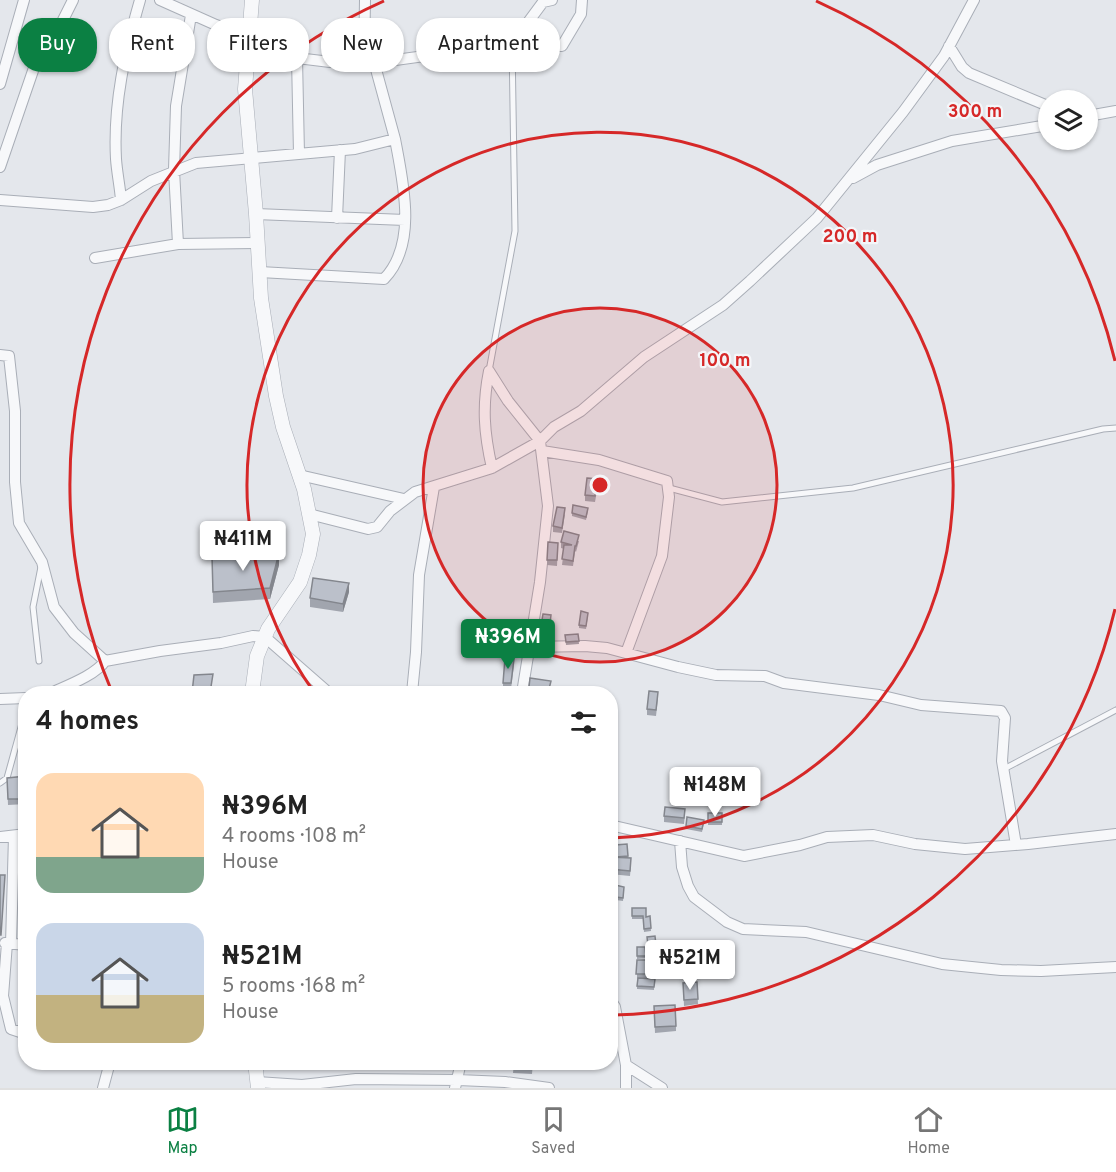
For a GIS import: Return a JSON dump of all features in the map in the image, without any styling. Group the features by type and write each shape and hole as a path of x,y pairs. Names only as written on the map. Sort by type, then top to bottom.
{"street":[{"path":"0,84 24,0"},
{"path":"0,167 37,59 56,34 73,0"},
{"path":"121,200 116,159 116,117 126,49 140,0"},
{"path":"160,0 207,21"},
{"path":"250,18 252,0"},
{"path":"365,0 366,18"},
{"path":"531,18 543,2 552,0"},
{"path":"560,46 581,14 582,0"},
{"path":"309,514 368,529 377,527 390,511 415,492 492,468 541,446 554,428 581,411 644,357 730,299 817,218 903,112 949,46 974,0"},
{"path":"178,244 174,170 176,106 191,15"},
{"path":"949,46 969,74 1038,102"},
{"path":"246,72 245,89 261,298 276,396 283,427 304,489 313,534 300,582 268,629 257,656 253,686"},
{"path":"297,72 299,154"},
{"path":"260,272 384,279 391,272 400,252 405,220 405,195 395,139 372,72"},
{"path":"1098,114 1116,111"},
{"path":"847,181 877,165 952,141 1038,127"},
{"path":"0,200 93,207 108,205 174,170 196,163 355,149 395,139"},
{"path":"337,218 340,150"},
{"path":"256,214 405,220"},
{"path":"95,258 178,244 258,243"},
{"path":"0,355 9,356 15,411 15,482 19,523 42,562 54,608 74,633 105,661"},
{"path":"489,371 541,446 548,506 540,582 523,686"},
{"path":"489,371 486,386 485,435 492,468"},
{"path":"541,446 599,460 667,482 669,488 662,555 626,653"},
{"path":"299,475 404,499"},
{"path":"413,686 418,575 434,487"},
{"path":"65,686 93,672 105,661 253,636 265,637 321,686"},
{"path":"530,647 607,648 678,668 716,675 765,676 784,683 879,695 921,705 1001,711 1005,718 1002,750 1004,769 1016,845"},
{"path":"0,699 18,698"},
{"path":"618,827 744,856 827,837 873,835 889,840 949,849 1016,845 1116,834"},
{"path":"0,837 18,835"},
{"path":"14,836 3,996 11,1029 18,1031"},
{"path":"680,841 682,867 694,897 727,922 743,929 806,932 942,964 1001,970 1041,971 1116,967"},
{"path":"618,1023 626,1065 626,1088"},
{"path":"626,1065 662,1088"},
{"path":"103,1088 108,1070"},
{"path":"256,1070 258,1085 302,1085 356,1079 456,1084 505,1082 549,1088"}],"lane":[{"path":"489,371 515,231 512,72"},
{"path":"669,488 722,502 853,488 1103,429 1116,428"},
{"path":"39,661 33,607 42,562"},
{"path":"1004,769 1116,710"},
{"path":"0,783 7,778 18,739"}],"building":[{"path":"587,478 598,479 595,496 585,495"},
{"path":"573,505 588,508 586,517 572,513"},
{"path":"557,507 565,508 562,528 553,526"},
{"path":"564,531 579,535 573,561 562,559 564,545 572,545 561,542"},
{"path":"548,542 558,543 557,560 547,560"},
{"path":"279,553 270,588 213,592 212,557"},
{"path":"313,578 349,583 343,604 310,598"},
{"path":"581,611 588,613 586,626 579,625"},
{"path":"543,614 551,615 548,639 539,638"},
{"path":"578,634 579,641 566,642 565,635"},
{"path":"505,658 514,659 511,683 503,683"},
{"path":"213,674 211,686 193,686 194,675"},
{"path":"530,678 551,681 550,686 529,686"},
{"path":"649,691 658,692 656,710 647,709"},
{"path":"18,777 18,799 8,799 7,778"},
{"path":"665,807 685,809 684,818 664,816"},
{"path":"708,813 722,813 722,822 708,822"},
{"path":"687,817 704,820 702,829 686,826"},
{"path":"627,844 628,856 618,857 618,845"},
{"path":"618,857 631,858 630,871 618,870"},
{"path":"0,875 5,875 1,935 0,935"},
{"path":"618,886 624,887 623,898 618,897"},
{"path":"632,908 646,908 646,917 650,916 651,928 644,929 643,916 632,916"},
{"path":"655,936 657,954 649,955 647,937"},
{"path":"637,947 645,947 646,956 637,956"},
{"path":"637,960 655,960 655,974 636,974"},
{"path":"638,978 655,979 654,987 637,986"},
{"path":"697,982 698,999 684,1000 683,983"},
{"path":"675,1005 676,1026 655,1027 654,1006"}]}
